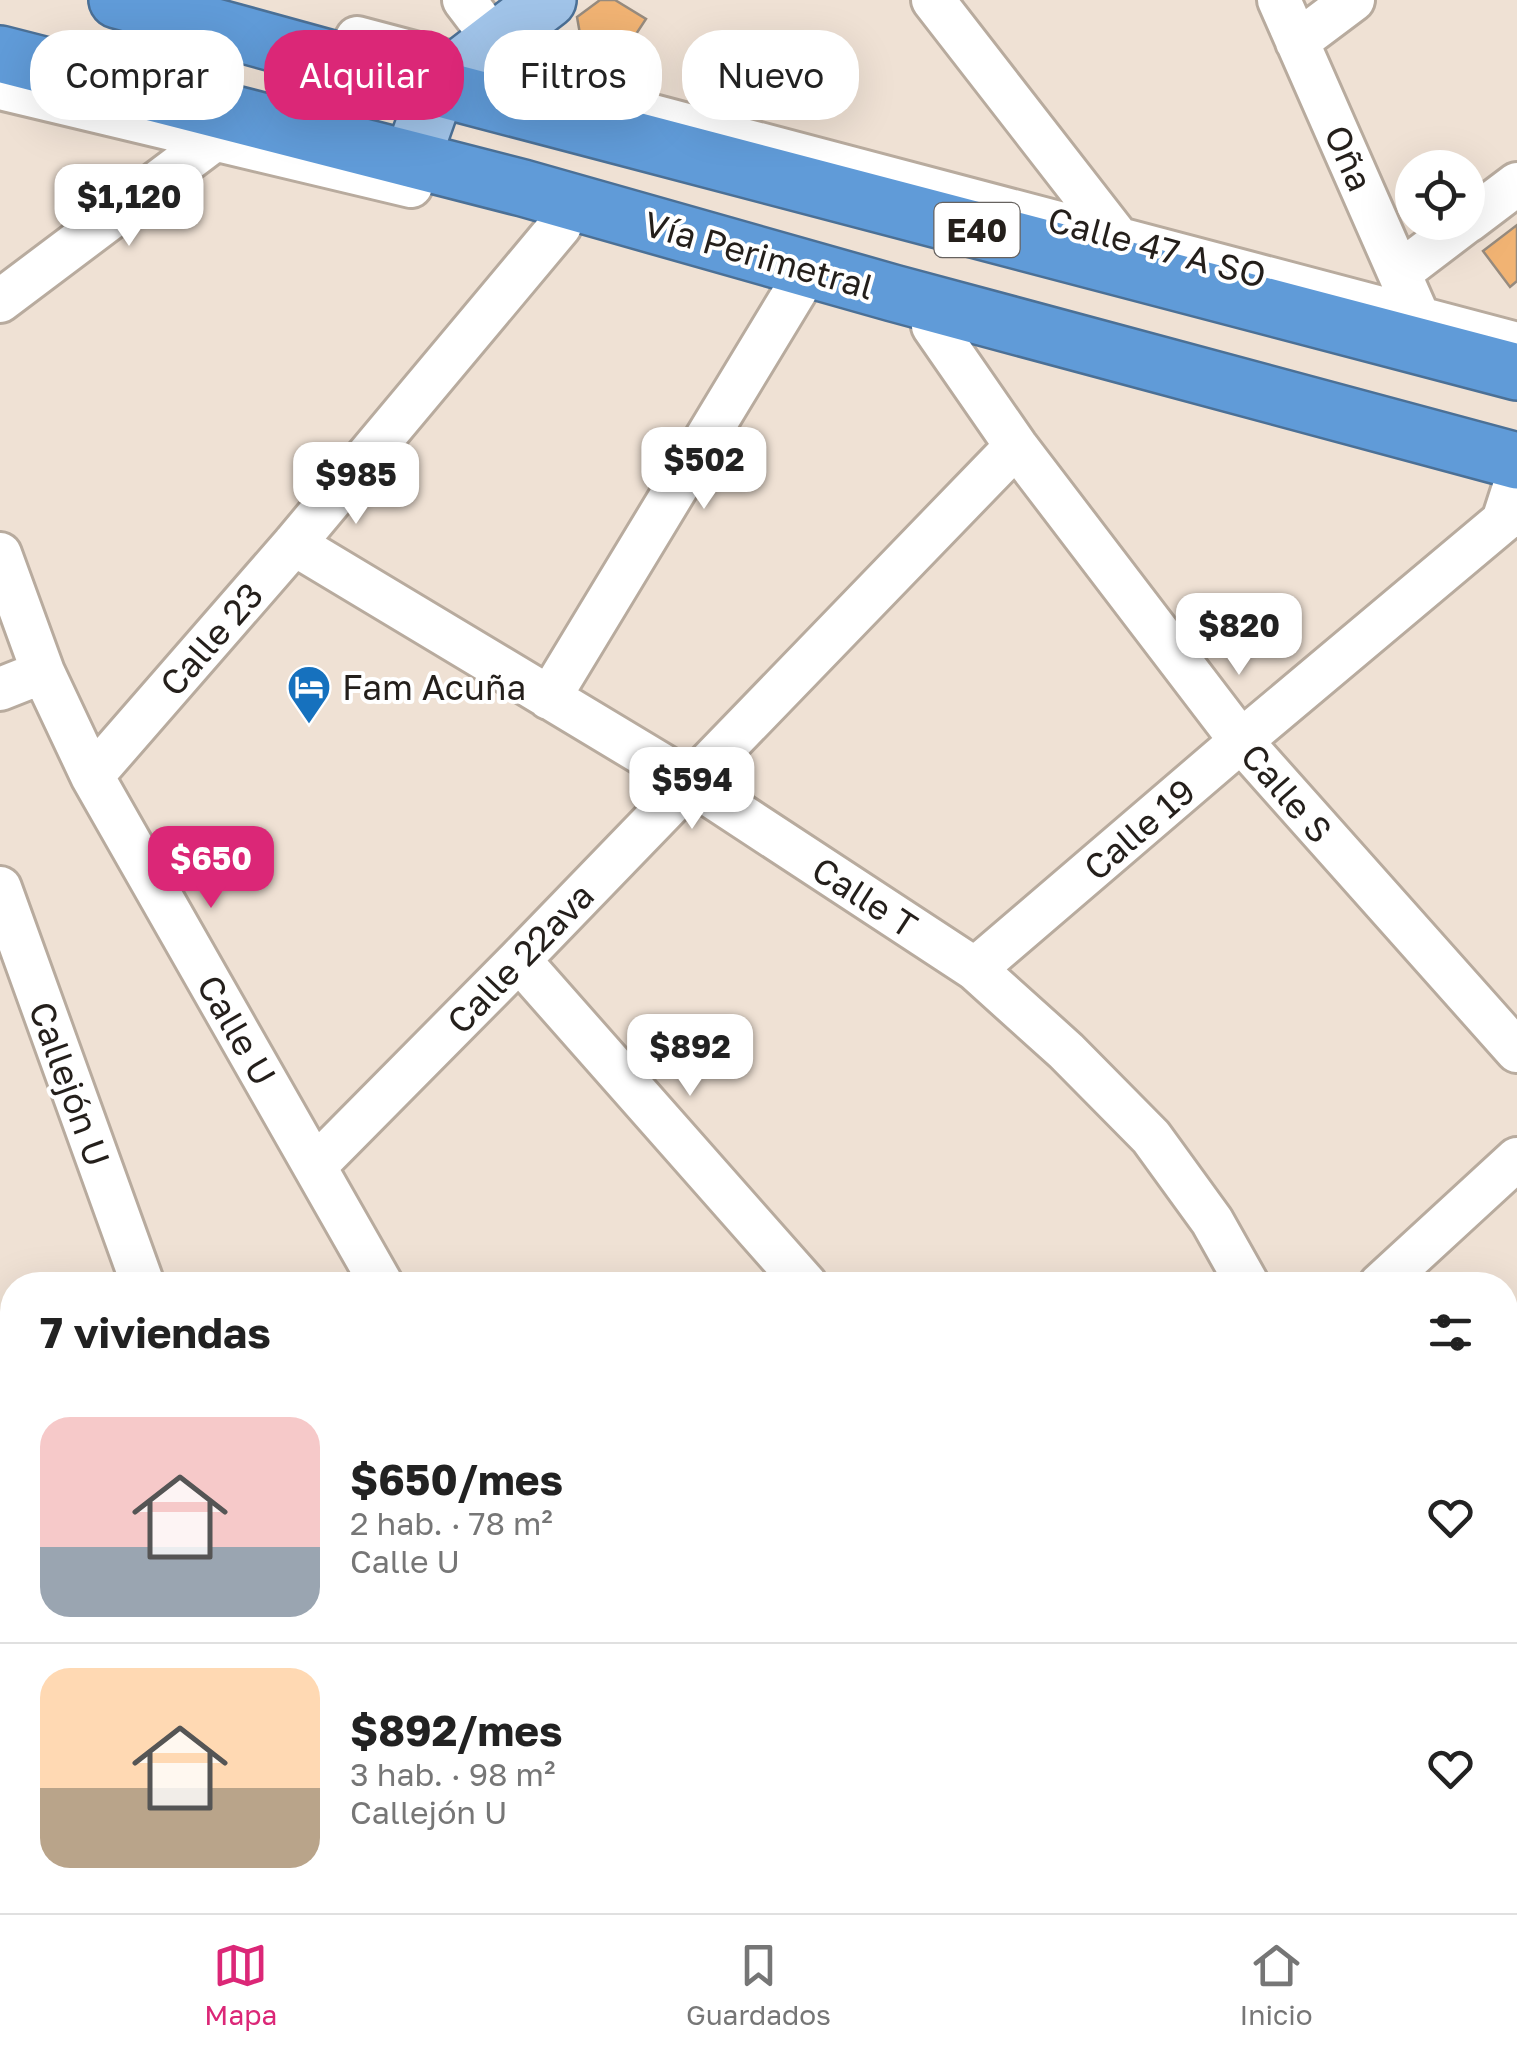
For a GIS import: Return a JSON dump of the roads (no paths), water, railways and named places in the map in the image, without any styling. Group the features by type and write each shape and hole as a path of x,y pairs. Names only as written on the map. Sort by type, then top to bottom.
{"highway":[{"name":"E40","path":"117,0 465,48 1517,372"},
{"name":"Vía Perimetral","path":"0,54 408,172 912,298 1514,498"}],"main road":[{"path":"408,172 465,48 548,0"}],"street":[{"name":"Calle 47 A SO","path":"216,0 465,48 1117,237 1517,344"},
{"path":"932,0 1117,237"},
{"name":"Oña","path":"1279,0 1418,316"},
{"path":"1298,42 1353,0"},
{"name":"Vía Perimetral","path":"0,88 214,140 408,172 560,226 933,326 1514,498"},
{"path":"0,301 214,140"},
{"path":"1485,208 1517,184"},
{"name":"Calle 23","path":"92,776 294,544 560,226"},
{"path":"1400,273 1443,240"},
{"path":"549,698 796,290"},
{"name":"Calle S","path":"933,326 1016,446 1241,741 1517,1051"},
{"name":"Calle 22ava","path":"315,1166 1016,446"},
{"name":"Calle 19","path":"976,969 1241,741 1514,498"},
{"name":"Calle T","path":"294,544 690,782 976,969 1066,1051 1151,1137 1212,1221 1241,1272"},
{"name":"Calle U","path":"0,554 43,672 92,776 375,1272"},
{"path":"0,689 43,672"},
{"name":"Callejón U","path":"0,888 138,1272"},
{"path":"519,960 795,1272"},
{"path":"1394,1272 1517,1159"}],"place":[{"name":"Fam Acuña","path":"309,725"}]}
